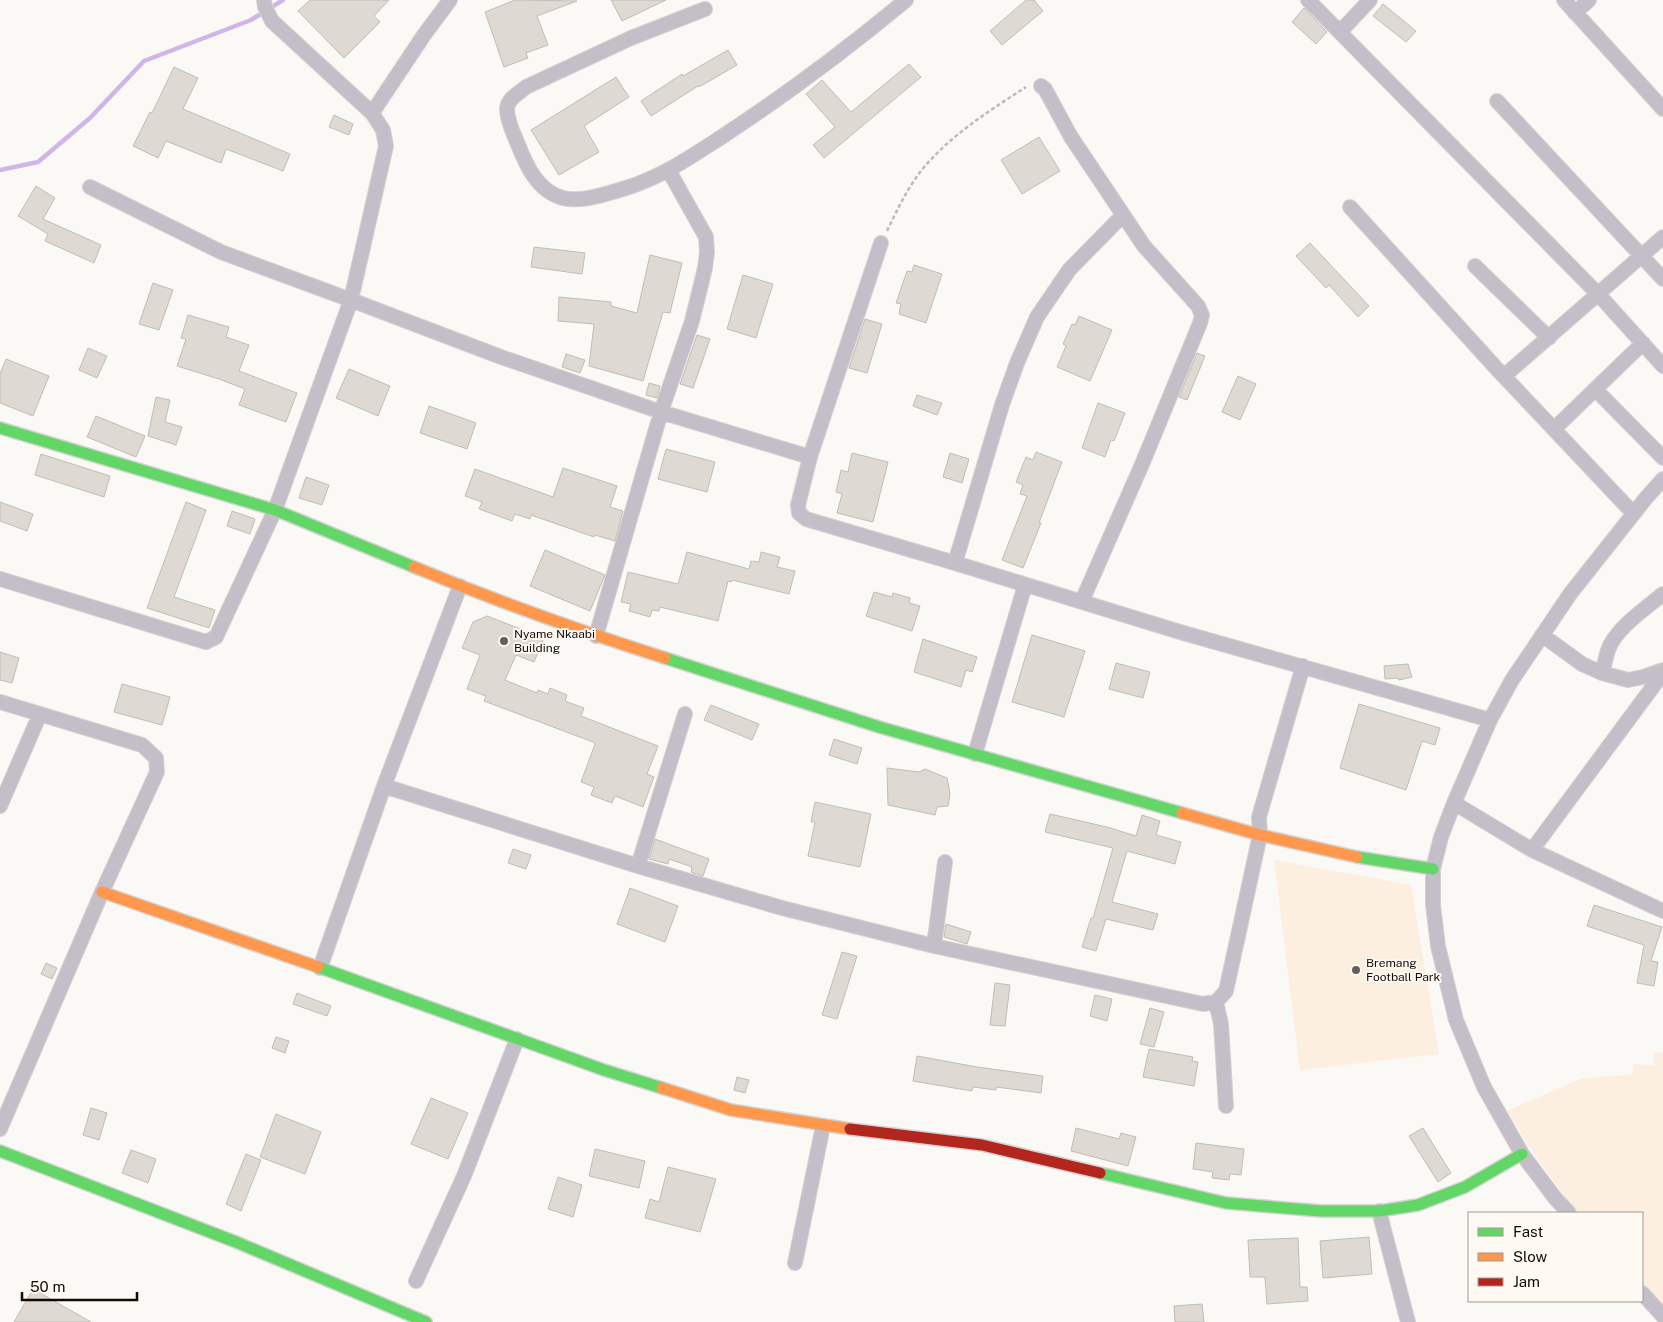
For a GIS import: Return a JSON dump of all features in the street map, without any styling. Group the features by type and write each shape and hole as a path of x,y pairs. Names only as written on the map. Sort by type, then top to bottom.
{"street":[{"path":"372,113 424,35 450,0"},
{"path":"705,9 631,38 526,87 512,98 507,108 511,129 526,163 545,190 562,198 580,200 627,187 669,171 766,108 864,35 906,0"},
{"path":"1308,0 1599,295 1663,366"},
{"path":"1340,32 1370,0"},
{"path":"1564,0 1663,109"},
{"path":"1575,12 1589,0"},
{"path":"0,579 206,642 216,637 275,510 351,300 386,146 383,130 372,113 272,21 265,3"},
{"path":"1041,86 1045,89 1071,137 1144,246 1198,306 1202,315 1143,462 1082,601"},
{"path":"1497,101 1663,280"},
{"path":"596,636 661,412 692,321 705,268 706,237 669,171"},
{"path":"90,188 221,252 501,357 661,412 810,457"},
{"path":"1350,207 1504,376 1633,513"},
{"path":"955,563 1002,404 1037,317 1070,270 1123,215"},
{"path":"1504,376 1599,295 1663,237"},
{"path":"881,244 810,457 798,505 799,513 806,519 1180,632 1490,720"},
{"path":"1475,266 1549,338"},
{"path":"1554,429 1642,343"},
{"path":"1595,389 1663,458"},
{"path":"0,428 275,510 460,586 596,636 879,727 1260,836 1350,856 1433,869"},
{"path":"1567,1212 1522,1154 1484,1087 1456,1020 1438,946 1432,905 1433,869 1441,837 1454,803 1490,720 1512,680 1570,594 1633,513 1663,479"},
{"path":"975,754 1025,585"},
{"path":"320,968 384,786 460,586"},
{"path":"1602,673 1608,649 1617,636 1632,619 1663,594"},
{"path":"1542,635 1582,664 1602,673 1628,680 1663,672"},
{"path":"384,786 638,866 782,908 934,946 1203,1004 1216,1002 1226,991 1260,836 1259,818 1303,666"},
{"path":"1532,850 1663,672"},
{"path":"0,702 142,745 156,758 157,772 102,892 0,1129"},
{"path":"0,806 40,714"},
{"path":"638,866 685,714"},
{"path":"1454,803 1532,850 1663,911"},
{"path":"934,946 945,862"},
{"path":"102,892 604,1070 731,1110 822,1126 982,1145 1226,1203 1321,1211 1379,1211 1418,1205 1465,1187 1522,1154"},
{"path":"1216,1002 1221,1024 1226,1106"},
{"path":"416,1281 464,1176 517,1039"},
{"path":"795,1263 822,1126"},
{"path":"0,1151 236,1242 426,1322"},
{"path":"1379,1211 1408,1322"},
{"path":"1643,1294 1663,1316"}],"path":[{"path":"881,244 903,198 921,171 938,152 979,118 1031,84 1041,86"}],"shaded area":[{"name":"Bremang Football Park","path":"1274,860 1411,885 1439,1054 1300,1070"},
{"path":"1654,1052 1663,1053 1663,1305 1643,1286 1643,1212 1576,1212 1539,1161 1507,1111 1580,1079 1633,1074 1633,1064 1653,1065"}],"building":[{"path":"310,0 389,0 374,16 380,22 344,58 298,11"},
{"path":"515,0 577,1 537,16 548,45 526,53 528,58 504,67 485,12"},
{"path":"611,0 666,0 622,21"},
{"path":"1026,0 1034,0 1043,11 1002,45 990,31"},
{"path":"1383,4 1416,31 1406,42 1373,16"},
{"path":"1304,8 1327,32 1316,44 1292,22"},
{"path":"728,50 737,65 698,86 651,116 641,101 682,74 683,76"},
{"path":"909,64 921,77 824,158 813,145 835,127 806,94 822,80 851,112"},
{"path":"174,67 198,78 183,109 290,154 283,171 226,149 221,163 166,141 158,158 133,146 150,112 152,113"},
{"path":"616,77 629,97 584,126 599,152 559,175 531,130"},
{"path":"334,115 353,124 349,135 329,127"},
{"path":"1039,137 1060,171 1022,194 1001,160"},
{"path":"36,186 55,198 43,219 101,245 94,263 45,241 48,234 18,216"},
{"path":"1310,243 1369,306 1358,317 1329,285 1326,288 1296,256"},
{"path":"534,247 585,253 582,274 531,267"},
{"path":"650,255 682,263 670,313 663,312 643,381 589,366 594,324 558,321 559,297 611,302 611,306 637,313"},
{"path":"914,265 942,274 926,323 899,314 901,304 896,303 907,271 912,272"},
{"path":"743,275 773,284 756,338 727,329"},
{"path":"153,283 173,290 159,330 139,324"},
{"path":"188,315 229,327 226,337 249,345 239,371 297,393 286,422 239,405 245,389 177,366 186,339 181,338"},
{"path":"1079,316 1112,330 1090,381 1057,367 1066,346 1063,344 1072,324 1075,325"},
{"path":"865,319 882,324 867,373 849,368"},
{"path":"697,335 710,339 693,388 680,384"},
{"path":"88,348 107,356 97,378 79,370"},
{"path":"1197,353 1205,356 1187,400 1179,397"},
{"path":"566,354 585,360 580,373 562,367"},
{"path":"6,359 49,376 33,416 0,403 0,374"},
{"path":"349,369 390,386 378,416 336,398"},
{"path":"1238,376 1256,384 1240,420 1222,412"},
{"path":"649,383 660,386 657,398 646,395"},
{"path":"917,395 942,403 937,415 913,406"},
{"path":"156,397 170,400 165,422 182,427 176,445 148,436"},
{"path":"1098,403 1125,413 1114,441 1111,440 1105,457 1082,448"},
{"path":"429,406 476,423 467,449 420,433"},
{"path":"96,416 145,436 136,457 87,437"},
{"path":"666,449 715,462 707,492 658,479"},
{"path":"1036,452 1062,462 1023,568 1002,560 1027,496 1020,494 1023,485 1016,482 1026,457 1033,460"},
{"path":"852,453 888,462 873,522 837,513 842,494 836,492 841,470 848,472"},
{"path":"950,453 969,459 962,483 943,477"},
{"path":"41,454 110,476 104,497 35,475"},
{"path":"563,468 617,486 610,507 623,511 615,541 595,535 594,537 531,515 530,519 515,514 512,521 479,509 482,502 465,496 475,469 553,497"},
{"path":"306,477 329,485 322,505 299,498"},
{"path":"0,502 33,514 27,531 0,521"},
{"path":"186,502 206,510 174,597 215,610 209,628 147,608"},
{"path":"232,511 255,519 250,534 227,526"},
{"path":"545,550 605,575 590,611 530,586"},
{"path":"687,552 749,569 751,561 759,562 761,552 780,557 777,567 795,571 789,594 732,580 731,582 728,581 718,621 660,607 659,611 652,610 650,617 629,611 631,604 621,602 628,572 678,584"},
{"path":"874,592 892,597 893,593 910,598 909,603 920,606 912,631 866,616"},
{"path":"487,616 544,638 534,662 516,655 505,680 537,693 538,690 548,694 550,688 567,695 565,701 584,708 581,716 658,746 647,774 654,777 643,807 615,796 612,803 591,795 594,787 581,782 595,744 593,742 484,701 486,696 467,689 480,655 462,648 473,622"},
{"path":"1032,635 1085,651 1064,717 1012,702"},
{"path":"923,639 977,657 972,672 966,670 961,687 914,672"},
{"path":"0,652 19,658 12,683 0,680"},
{"path":"1116,663 1150,672 1143,698 1109,689"},
{"path":"1408,664 1412,677 1399,680 1398,678 1385,679 1384,666"},
{"path":"122,684 170,697 162,725 114,712"},
{"path":"1359,704 1440,728 1435,745 1422,741 1406,790 1340,768"},
{"path":"711,705 759,724 752,740 704,720"},
{"path":"834,739 862,748 857,764 829,755"},
{"path":"887,768 919,772 925,769 947,778 950,794 948,806 937,807 935,815 888,805"},
{"path":"815,802 871,814 860,867 808,856 815,822 811,822"},
{"path":"1050,814 1107,827 1136,836 1142,815 1160,821 1156,835 1181,842 1175,864 1127,851 1112,902 1158,914 1153,930 1106,919 1096,951 1082,947 1091,918 1093,918 1113,848 1045,832"},
{"path":"655,839 709,859 703,876 691,872 692,867 669,859 668,864 649,859"},
{"path":"513,849 531,855 526,869 508,863"},
{"path":"630,888 678,906 665,942 617,924"},
{"path":"1594,905 1662,927 1651,961 1658,962 1654,986 1637,983 1644,945 1587,926"},
{"path":"946,924 971,932 967,944 944,937"},
{"path":"842,952 857,956 837,1019 822,1015"},
{"path":"46,963 57,968 52,979 41,974"},
{"path":"995,983 1010,985 1005,1026 990,1025"},
{"path":"297,993 331,1006 327,1016 293,1004"},
{"path":"1095,995 1112,999 1107,1021 1090,1016"},
{"path":"1150,1008 1164,1012 1154,1047 1140,1044"},
{"path":"276,1037 289,1041 285,1053 272,1048"},
{"path":"1149,1049 1193,1057 1192,1061 1198,1062 1194,1086 1143,1077"},
{"path":"917,1056 1043,1076 1041,1093 996,1087 996,1090 973,1087 972,1091 913,1081"},
{"path":"737,1077 749,1080 745,1093 734,1090"},
{"path":"431,1098 468,1113 448,1159 411,1144"},
{"path":"91,1108 107,1113 99,1140 83,1135"},
{"path":"276,1114 321,1132 305,1174 260,1157"},
{"path":"1076,1128 1119,1139 1121,1133 1136,1137 1128,1166 1071,1151"},
{"path":"1423,1128 1451,1173 1438,1182 1409,1136"},
{"path":"1196,1143 1244,1149 1241,1175 1230,1174 1229,1180 1212,1178 1213,1172 1193,1169"},
{"path":"595,1149 645,1161 639,1188 589,1176"},
{"path":"131,1150 156,1159 148,1183 122,1173"},
{"path":"246,1154 261,1160 241,1211 226,1204"},
{"path":"668,1167 716,1179 700,1232 645,1218 650,1199 659,1202"},
{"path":"558,1177 582,1185 573,1217 548,1209"},
{"path":"1369,1237 1372,1274 1323,1278 1320,1241"},
{"path":"1298,1238 1300,1287 1307,1287 1308,1301 1267,1304 1265,1277 1250,1277 1248,1240"},
{"path":"33,1289 91,1322 14,1322"},
{"path":"1202,1304 1204,1322 1175,1322 1174,1306"}],"waterway":[{"path":"0,170 38,162 90,118 144,61 251,20 283,0"}],"traffic: fast":[{"path":"0,428 275,510 414,567"},
{"path":"665,658 879,727 1182,813"},
{"path":"1357,857 1433,869"},
{"path":"318,967 604,1070 662,1088"},
{"path":"0,1151 236,1242 426,1322"},
{"path":"1100,1173 1226,1203 1321,1211 1379,1211 1418,1205 1465,1187 1522,1154"}],"traffic: slow":[{"path":"414,567 538,615 665,658"},
{"path":"1182,813 1260,835 1357,857"},
{"path":"102,892 318,967"},
{"path":"662,1088 731,1110 850,1129"}],"traffic: jam":[{"path":"850,1129 982,1145 1100,1173"}],"place":[{"name":"Nyame Nkaabi Building","path":"504,641"},
{"name":"Bremang Football Park","path":"1356,970"}]}
